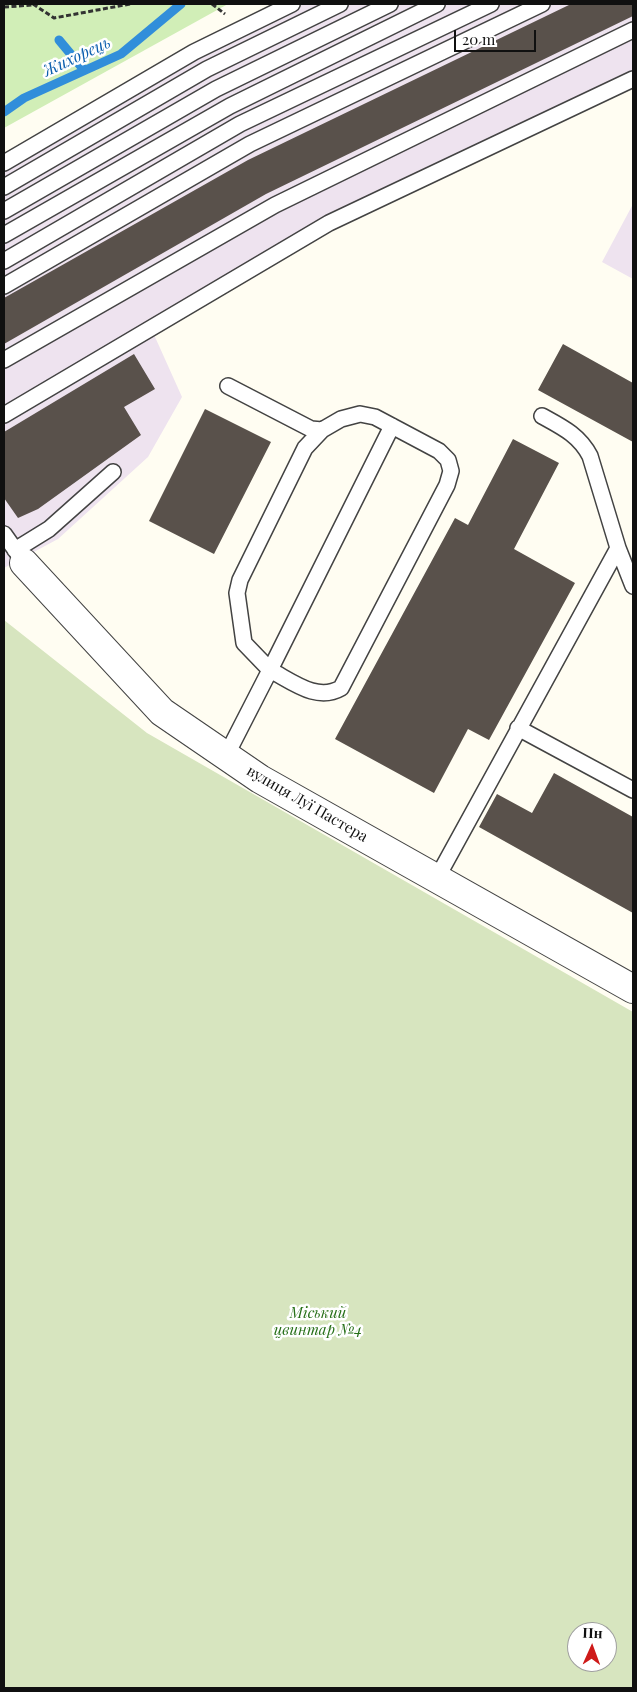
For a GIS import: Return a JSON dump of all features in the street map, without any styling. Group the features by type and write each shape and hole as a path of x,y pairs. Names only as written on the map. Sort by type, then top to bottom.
{"street":[{"name":"вулиця Луї Пастера","path":"20,557 162,712 260,779 633,989"}],"lane":[{"path":"4,163 194,52 292,4"},
{"path":"4,187 207,69 340,4"},
{"path":"4,211 216,89 390,4"},
{"path":"4,234 230,106 436,4"},
{"path":"4,261 240,124 490,4"},
{"path":"4,286 250,144 542,4"},
{"path":"4,360 275,205 633,30"},
{"path":"4,415 329,223 633,79"},
{"path":"228,386 312,429 322,430"},
{"path":"360,414 375,416 392,426 439,451 448,460 451,471 447,485 342,688 331,694 321,694 270,670 244,642 237,593 240,580 305,448 322,430 341,420 360,414"},
{"path":"542,416 572,433 582,443 590,456 618,548 633,586"},
{"path":"226,756 392,426"},
{"path":"4,534 20,557 113,472"},
{"path":"438,878 518,728 618,548"},
{"path":"518,728 633,790"}],"path":[{"path":"4,7 33,4 54,18 130,4"}],"shaded area":[{"path":"292,4 633,4 633,79 329,223 151,328 182,397 148,457 58,539 4,568 4,163"},
{"path":"633,204 633,279 602,262"}],"green space":[{"path":"4,4 228,4 4,128"},
{"name":"Міський цвинтар №4","path":"4,620 147,733 633,1012 633,1688 4,1688"}],"building":[{"path":"571,4 633,4 633,16 266,194 4,344 4,298 248,160"},
{"path":"563,344 633,383 633,442 538,390"},
{"path":"134,354 155,389 124,407 141,435 38,509 18,518 4,498 4,432"},
{"path":"205,409 271,442 214,554 149,521"},
{"path":"513,439 559,463 514,549 575,583 489,740 468,729 434,793 335,739 455,518 468,525"},
{"path":"554,773 633,817 633,913 479,827 497,794 532,813"}],"waterway":[{"name":"Жихорець","path":"4,112 24,98 121,54 181,4"},
{"path":"59,40 84,70"}]}
